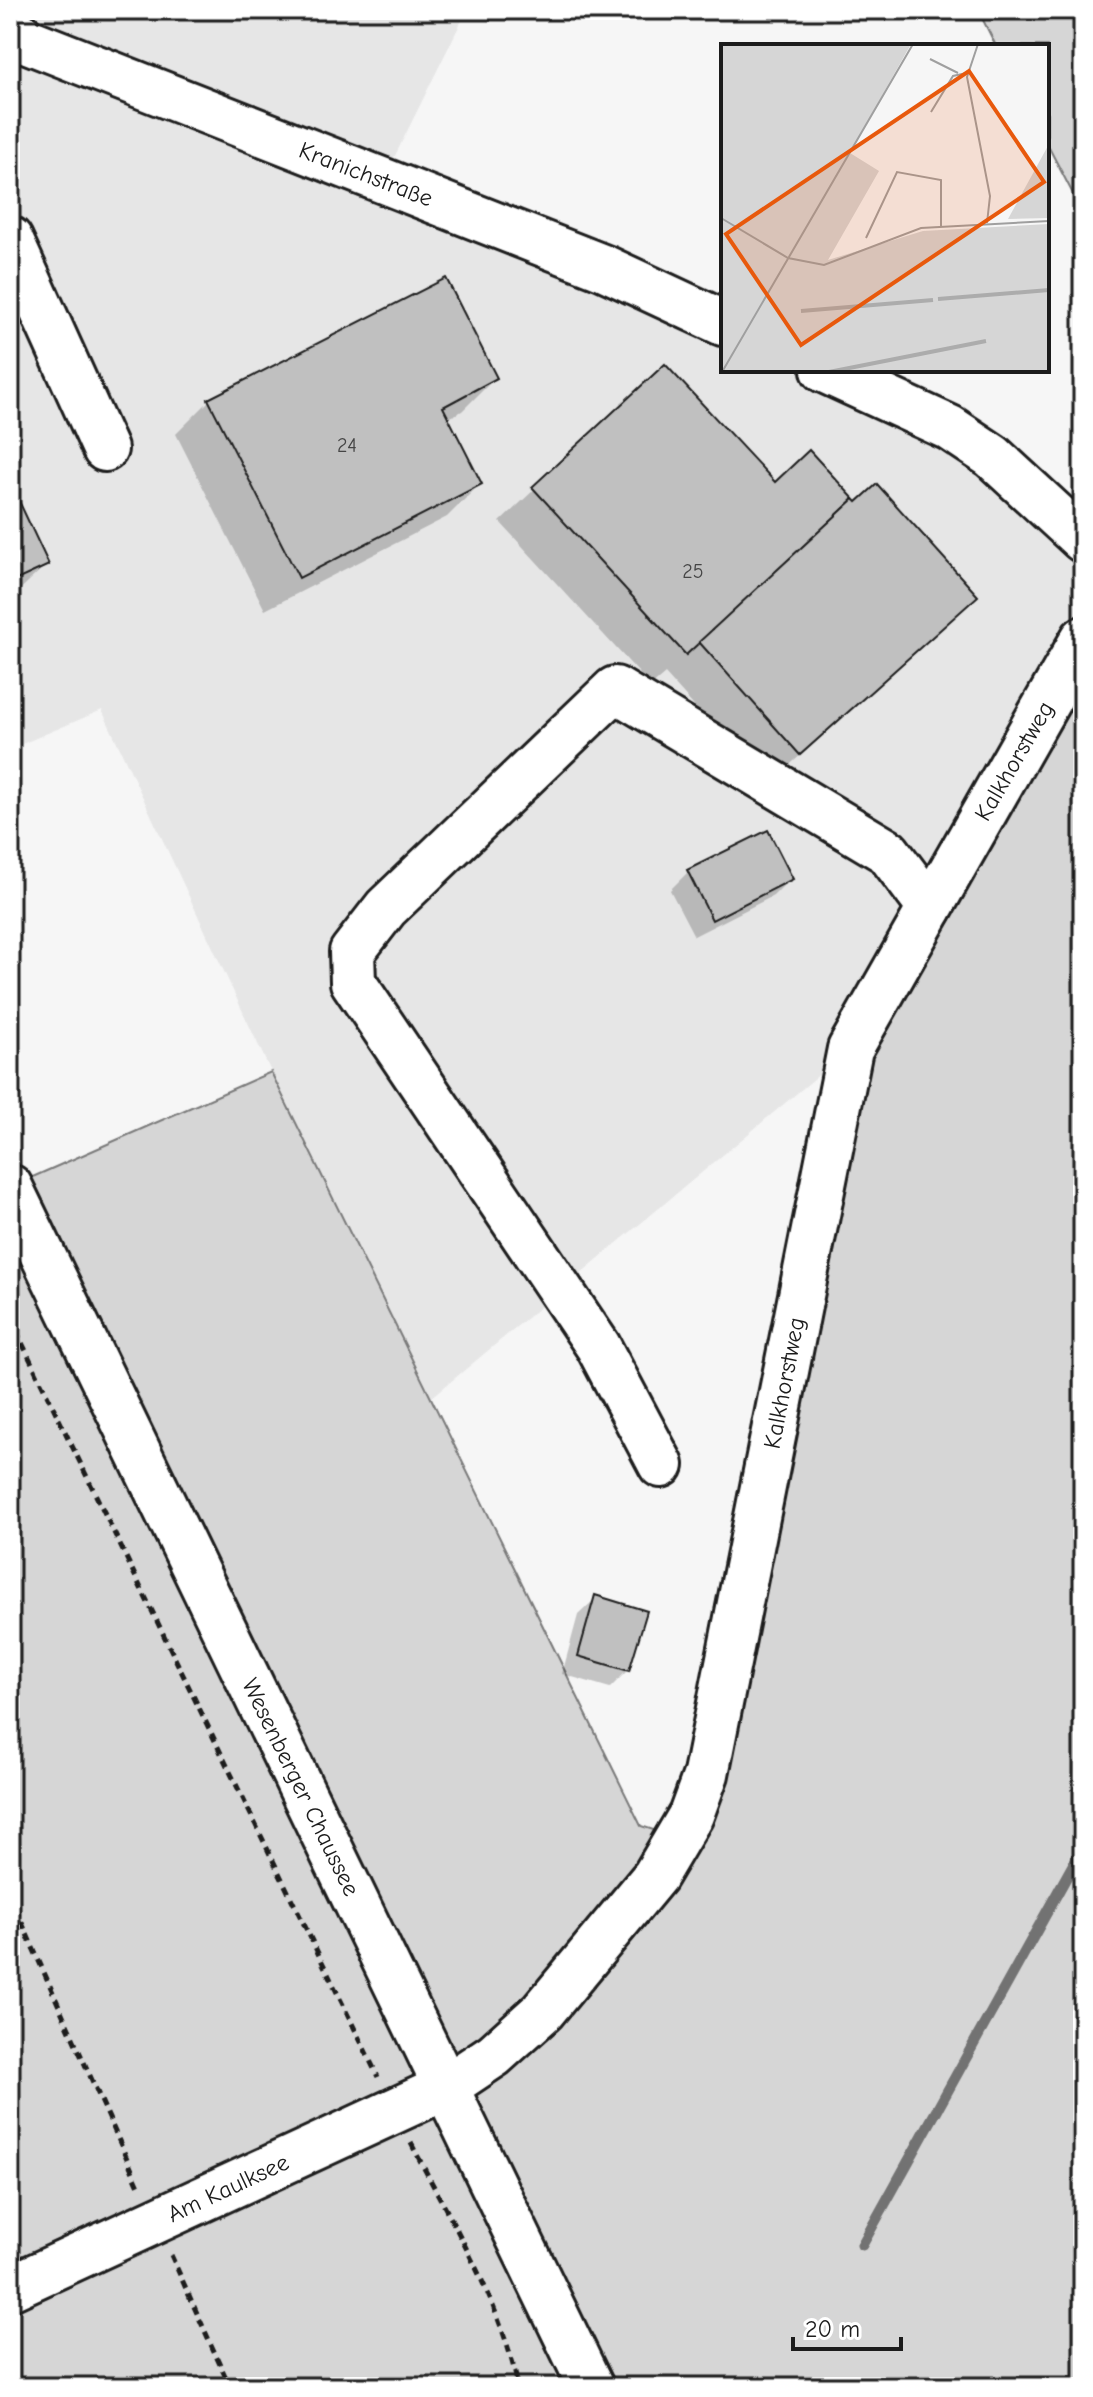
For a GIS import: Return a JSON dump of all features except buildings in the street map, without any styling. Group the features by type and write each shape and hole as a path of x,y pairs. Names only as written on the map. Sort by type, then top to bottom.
{"street":[{"name":"Kranichstraße","path":"10,27 28,41 605,268 721,322"},
{"path":"10,239 105,449"},
{"path":"828,372 950,428 992,456 1083,540"},
{"name":"Kalkhorstweg","path":"446,2087 494,2055 543,2011 655,1876 691,1815 706,1774 850,1049 1083,639"},
{"path":"661,1465 598,1346 353,982 352,952 386,908 615,689 888,852 930,908"},
{"name":"Wesenberger Chaussee","path":"10,1187 591,2387"},
{"name":"Am Kaulksee","path":"10,2288 446,2087"}],"path":[{"path":"10,1318 395,2111 487,2291 518,2387"},
{"path":"10,1896 230,2387"}],"shaded area":[{"path":"10,10 467,10 383,180 721,322 721,372 827,372 1083,540 1083,639 850,1049 431,1398 271,1072 102,710 10,749"},
{"path":"978,10 1083,10 1083,213 1049,148 1049,44 995,44"},
{"path":"1083,674 1083,2387 10,2387 10,1187 271,1072 641,1826 672,1836 853,1114 874,1045"}],"waterway":[{"path":"862,2245 1083,1847"}]}
